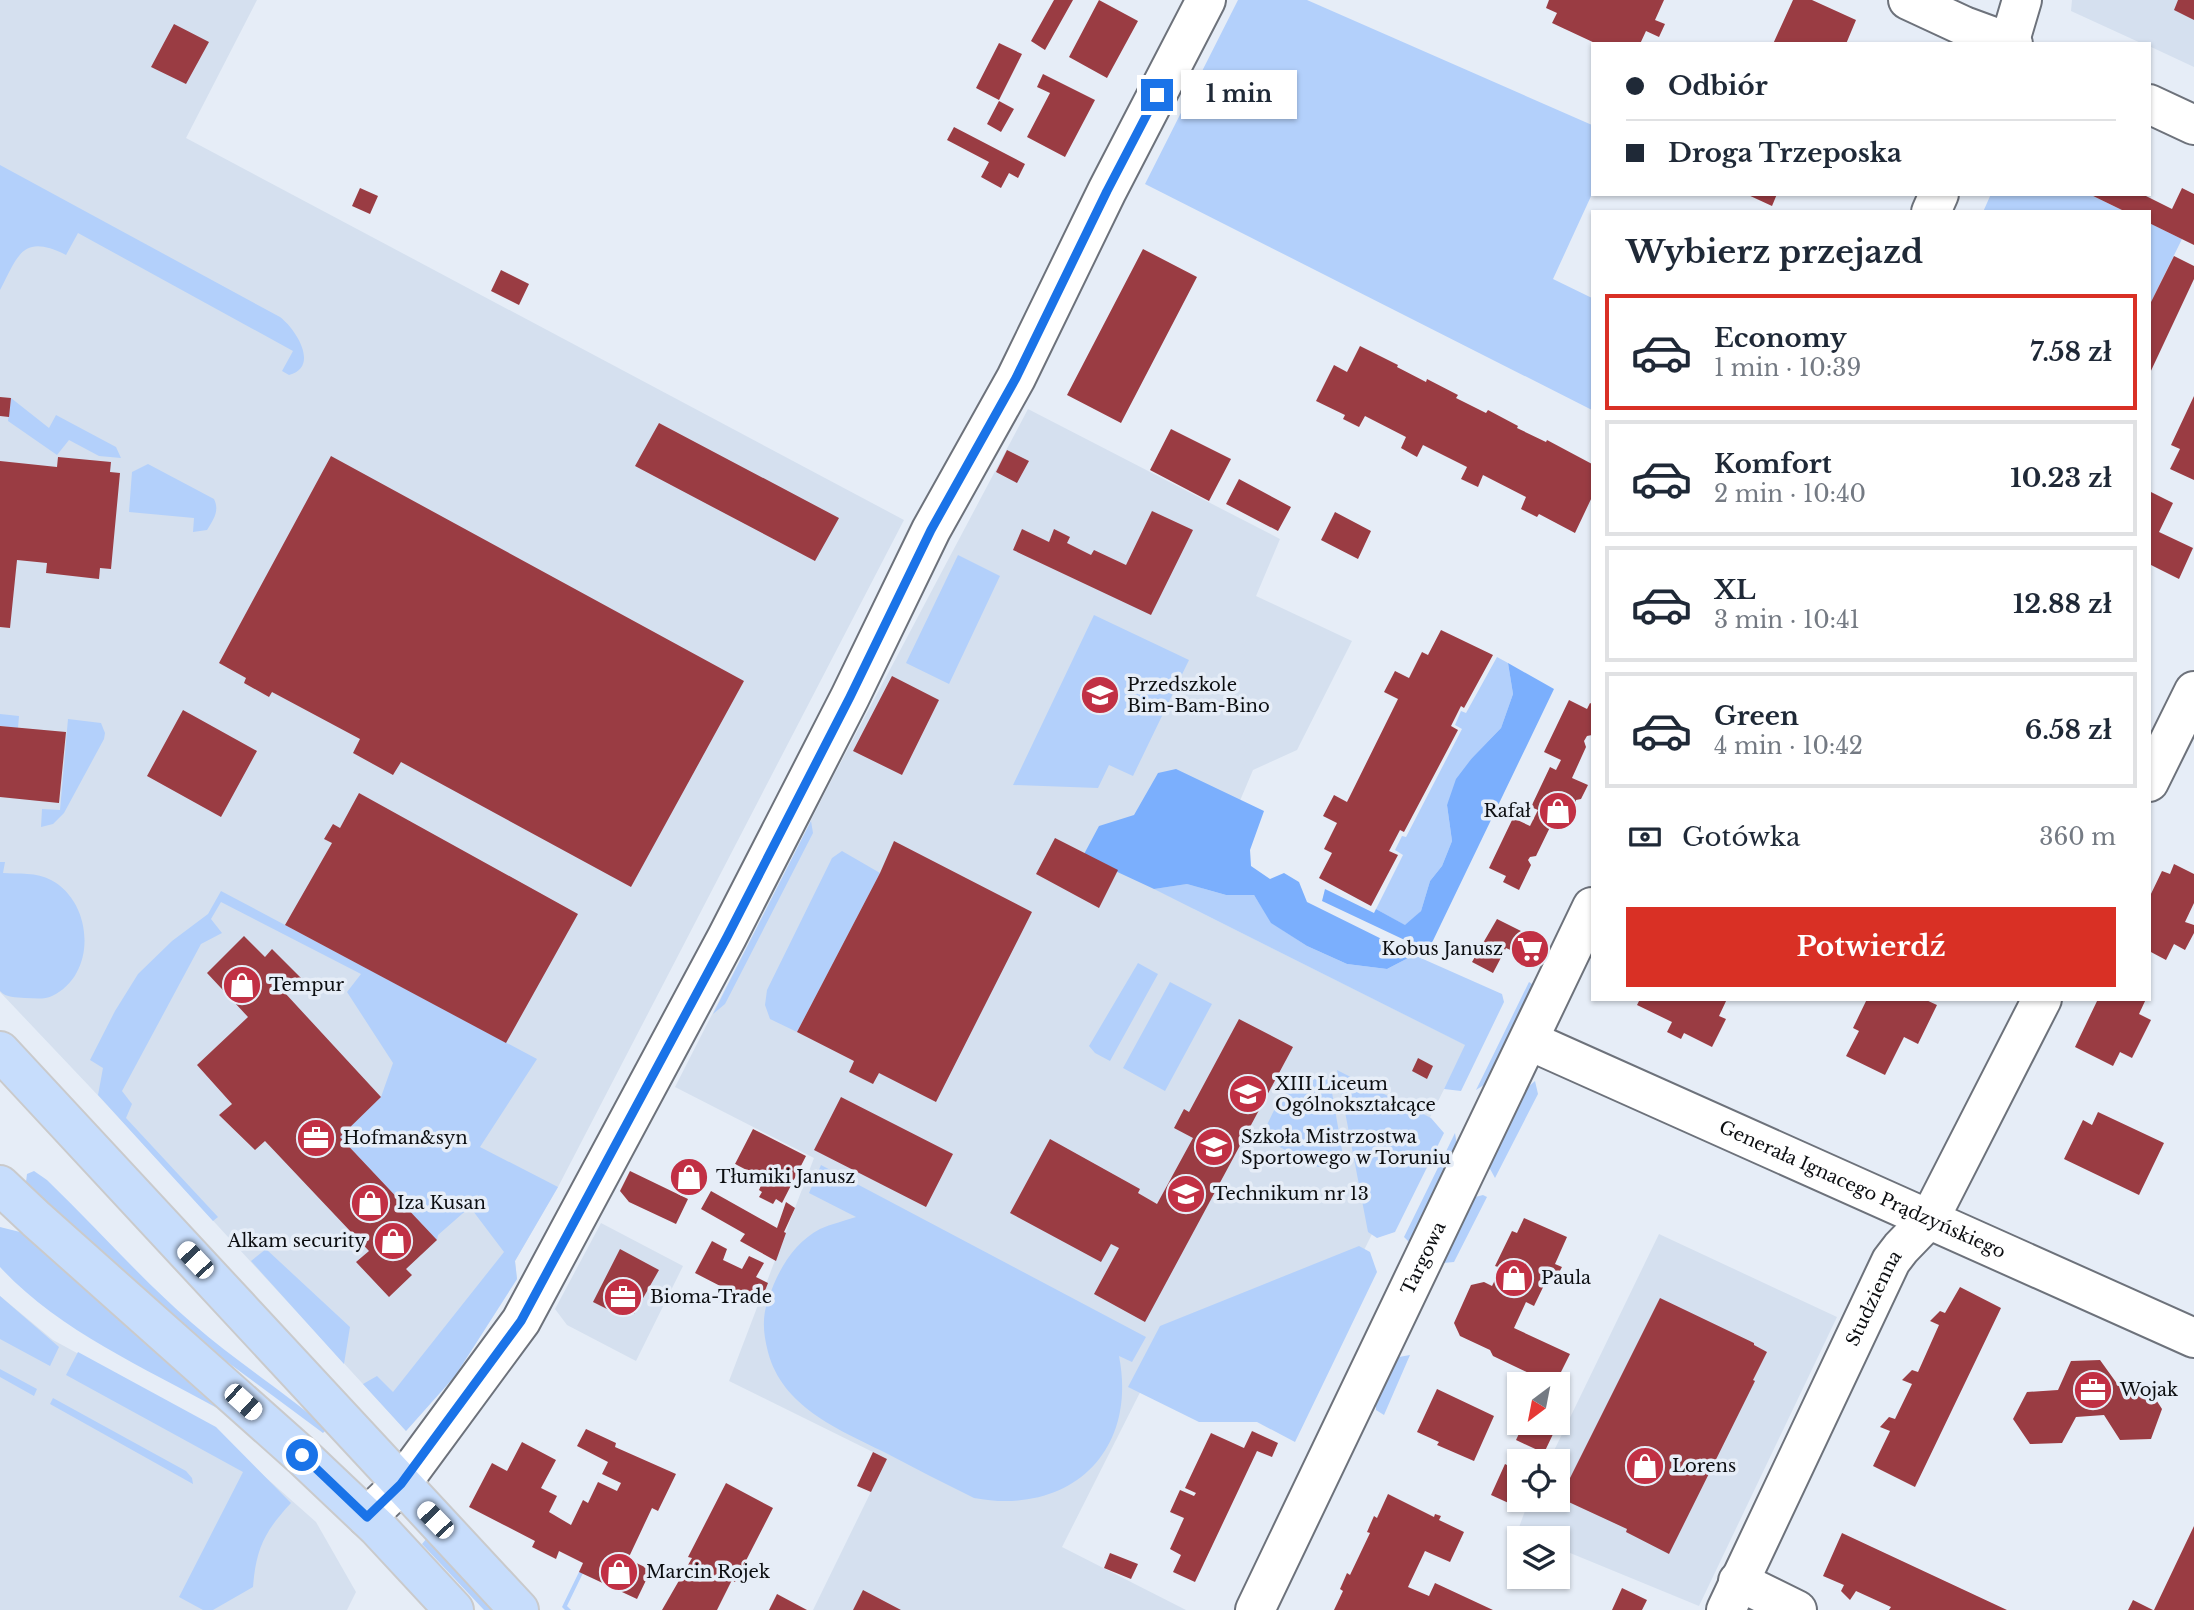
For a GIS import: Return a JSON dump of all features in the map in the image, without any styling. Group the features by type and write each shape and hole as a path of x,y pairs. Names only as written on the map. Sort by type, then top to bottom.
{"main road":[{"path":"0,1051 519,1610"},
{"path":"0,1185 367,1517 454,1610"}],"street":[{"path":"367,1517 401,1484 521,1321 727,937 850,697 931,530 1016,378 1107,191 1206,0"},
{"path":"1908,0 1964,26 2007,42"},
{"path":"2010,42 2022,0"},
{"path":"2151,105 2194,125"},
{"path":"2151,778 2194,691"},
{"name":"Targowa","path":"1255,1610 1591,909"},
{"name":"Studzienna","path":"1732,1596 1891,1261 1930,1218 2041,1001"},
{"name":"Generała Ignacego Prądzyńskiego","path":"1530,1041 2194,1338"},
{"path":"1732,1596 1797,1610"}],"shaded area":[{"path":"0,0 257,0 186,138 904,520 558,1187 515,1261 517,1279 455,1376 406,1431 0,992"},
{"path":"1238,0 1307,0 1591,125 1591,196 1553,279 1591,298 1591,409 1145,184"},
{"path":"2072,0 2194,0 2194,67 2151,47 2151,42 2139,42 2071,11"},
{"path":"0,165 280,317 298,339 304,356 303,364 298,371 289,375 282,371 293,351 78,233 66,255 40,246 23,252 0,290"},
{"path":"1990,196 2093,196 2122,210 1984,210"},
{"path":"2151,224 2182,239 2151,302"},
{"path":"11,398 49,428 56,415 116,447 121,458 99,456 69,440 57,455 8,421"},
{"path":"1028,409 1280,539 1256,596 1352,641 1297,750 1253,770 1194,909 1466,1045 1292,1395 1169,1335 1062,1547 1186,1610 813,1610 887,1459 729,1381 814,1158 675,1087 832,779"},
{"path":"148,464 214,499 216,511 207,530 193,532 194,518 129,512 132,472"},
{"path":"958,555 1000,576 949,684 906,663"},
{"path":"1094,615 1189,660 1133,776 1109,765 1098,788 1013,785"},
{"path":"1497,657 1508,663 1513,694 1501,728 1472,758 1447,805 1452,841 1442,866 1430,881 1421,911 1406,926 1376,909 1403,855 1395,850 1402,836 1406,837 1462,729 1455,725 1461,711 1466,713"},
{"path":"1508,663 1554,689 1428,951 1322,901 1325,889 1374,913 1376,909 1405,925 1421,911 1430,881 1442,866 1452,841 1447,805 1456,779 1501,728 1513,694"},
{"path":"0,714 19,716 18,728 0,726"},
{"path":"68,719 101,723 104,739 64,813 53,824 41,827 42,809 60,810"},
{"path":"1176,769 1264,811 1250,850 1251,866 1270,879 1284,873 1299,882 1307,902 1414,955 1387,969 1347,964 1307,946 1271,923 1254,895 1226,895 1187,884 1154,889 1083,856 1099,826 1134,815 1158,773"},
{"path":"811,821 813,833 725,1004 713,1014"},
{"path":"842,851 880,873 797,1032 770,1019 765,1005 767,990 832,858"},
{"path":"0,862 5,862 3,873 46,877 65,890 82,921 83,955 77,972 67,986 52,996 39,999 15,997 0,991"},
{"path":"1187,884 1226,895 1254,895 1272,923 1307,946 1347,964 1387,969 1414,955 1502,994 1504,1002 1461,1091 1444,1089 1465,1045 1154,889"},
{"path":"221,891 537,1059 480,1147 558,1187 515,1261 517,1279 455,1376 406,1431 363,1384 377,1376 393,1392 504,1252 470,1207 438,1235 437,1240 340,1137 381,1097 393,1063 347,992 361,974 221,902 211,919 222,933 201,944 122,1091 132,1104 126,1118 218,1217 213,1221 98,1095 103,1068 90,1060 115,1011 138,974 172,941 208,914"},
{"path":"1138,963 1158,974 1110,1061 1095,1053 1089,1046"},
{"path":"1170,982 1212,1004 1165,1091 1123,1068"},
{"path":"1529,982 1535,986 1490,1081 1476,1090"},
{"path":"1337,1070 1431,1118 1444,1133 1395,1232 1377,1238 1368,1232"},
{"path":"1320,1076 1330,1081 1345,1167 1318,1167 1268,1141 1263,1133 1281,1096"},
{"path":"1535,1081 1538,1094 1495,1178 1489,1167 1528,1087"},
{"path":"1455,1133 1457,1145 1412,1245 1404,1237"},
{"path":"821,1165 1146,1337 1132,1362 1119,1356 1122,1391 1118,1422 1107,1448 1089,1470 1067,1487 1039,1497 1008,1501 974,1498 830,1424 798,1401 785,1387 775,1371 765,1338 766,1306 772,1289 787,1259 810,1235 856,1217 809,1193"},
{"path":"34,1171 47,1180 192,1323 327,1429 323,1433 203,1344 147,1296 26,1182 27,1174"},
{"path":"1475,1197 1487,1197 1454,1262 1443,1263"},
{"path":"601,1223 683,1266 636,1361 567,1325 555,1309"},
{"path":"0,1227 20,1232 217,1408 102,1346 48,1310 0,1267"},
{"path":"1659,1234 1837,1317 1699,1606 1570,1553 1570,1526 1519,1526 1525,1512 1570,1512 1570,1449 1555,1449 1562,1435 1570,1435 1570,1418"},
{"path":"1359,1246 1370,1252 1377,1272 1295,1442 1257,1422 1199,1422 1128,1387 1160,1326"},
{"path":"266,1249 350,1327 344,1364 251,1261"},
{"path":"0,1296 53,1340 202,1421 316,1522 356,1592 347,1610 0,1610"},
{"path":"0,1296 59,1347 50,1366 0,1339"},
{"path":"78,1352 216,1427 291,1503 263,1541 253,1587 213,1610 203,1610 179,1597 243,1472 66,1375"},
{"path":"1410,1355 1384,1415 1376,1410 1376,1401 1399,1357"},
{"path":"0,1369 37,1389 34,1396 0,1377"},
{"path":"53,1398 186,1471 193,1484 50,1404"},
{"path":"427,1538 495,1610 484,1610 422,1544"},
{"path":"579,1572 583,1573 567,1606 571,1610 565,1610 562,1607"}],"building":[{"path":"1054,0 1073,0 1045,50 1031,41"},
{"path":"1099,0 1138,21 1107,78 1069,57"},
{"path":"1549,0 1664,0 1655,20 1665,24 1659,37 1646,31 1641,42 1593,42 1552,23 1557,13 1546,8"},
{"path":"1793,0 1812,0 1856,20 1847,42 1774,42"},
{"path":"2178,0 2194,0 2194,20 2174,10"},
{"path":"174,24 209,42 186,84 151,67"},
{"path":"999,43 1022,54 999,100 976,88"},
{"path":"1043,74 1095,100 1065,157 1027,137 1050,93 1037,87"},
{"path":"999,101 1014,109 1001,132 987,124"},
{"path":"954,127 1025,164 1018,178 1009,173 1001,188 981,177 989,162 947,140"},
{"path":"360,188 378,196 370,214 352,206"},
{"path":"2182,188 2194,194 2194,245 2151,224 2151,210 2122,210 2093,196 2146,196 2172,209"},
{"path":"1750,196 1776,196 1772,206"},
{"path":"1143,249 1197,277 1121,423 1067,395"},
{"path":"2174,256 2194,266 2194,279 2151,371 2151,302"},
{"path":"501,270 529,284 519,305 491,291"},
{"path":"1360,346 1426,382 1427,379 1458,395 1456,398 1486,413 1488,410 1518,426 1517,428 1546,442 1547,440 1591,463 1591,499 1575,533 1539,514 1537,517 1521,509 1526,497 1483,475 1478,487 1461,479 1467,467 1423,445 1417,457 1401,448 1406,437 1365,416 1359,427 1343,419 1345,415 1316,401 1334,365 1347,372"},
{"path":"2194,396 2194,480 2170,469 2180,449 2171,445"},
{"path":"0,397 11,398 9,417 0,416"},
{"path":"659,423 839,518 815,561 635,466"},
{"path":"1171,429 1231,459 1209,501 1150,470"},
{"path":"1007,450 1029,461 1017,483 996,472"},
{"path":"331,456 744,681 631,887 401,762 393,775 353,753 360,739 272,692 269,697 244,683 246,678 219,663"},
{"path":"58,457 111,462 110,472 120,473 111,569 100,568 99,579 46,573 47,563 17,560 10,628 0,627 0,461 57,467"},
{"path":"1239,479 1291,507 1278,531 1226,504"},
{"path":"2151,492 2173,503 2159,532 2193,548 2179,579 2151,565"},
{"path":"1152,511 1193,530 1151,615 1013,550 1022,529 1049,542 1054,529 1070,537 1067,543 1091,555 1094,550 1126,565"},
{"path":"1335,512 1371,531 1358,559 1321,540"},
{"path":"1441,630 1493,655 1464,708 1461,706 1451,726 1458,730 1404,832 1400,830 1389,851 1398,855 1371,906 1319,878 1332,853 1324,849 1337,823 1323,816 1334,795 1347,802 1398,699 1384,692 1395,671 1409,678 1422,652 1428,655"},
{"path":"892,676 939,700 902,775 853,751"},
{"path":"1569,700 1587,709 1591,704 1591,735 1584,741 1586,747 1572,778 1588,785 1581,799 1576,800 1576,808 1568,826 1554,819 1536,856 1528,860 1531,865 1519,890 1503,882 1506,876 1489,868 1513,818 1530,826 1538,810 1531,807 1550,767 1556,770 1561,760 1544,752"},
{"path":"183,710 257,751 221,817 147,776"},
{"path":"0,726 66,732 59,803 0,797"},
{"path":"359,793 578,914 506,1043 285,925 332,843 324,839 333,824 340,828"},
{"path":"1055,838 1118,870 1099,908 1036,874"},
{"path":"894,841 1032,912 936,1102 879,1073 873,1084 849,1072 854,1061 797,1032"},
{"path":"2174,864 2194,874 2194,903 2185,922 2194,925 2194,933 2185,950 2174,944 2166,960 2151,952 2151,894 2162,871 2170,874"},
{"path":"1497,919 1533,937 1524,956 1506,948 1493,973 1472,962"},
{"path":"244,936 265,957 272,949 301,978 285,993 381,1097 340,1137 437,1240 406,1269 412,1275 389,1297 356,1262 369,1251 265,1141 255,1150 219,1115 232,1104 197,1065 248,1017 207,973"},
{"path":"1639,1001 1726,1001 1719,1016 1726,1019 1712,1047 1684,1033 1681,1039 1667,1032 1672,1022 1637,1005"},
{"path":"1866,1001 1928,1001 1937,1005 1918,1044 1904,1037 1885,1075 1846,1056 1859,1031 1853,1028"},
{"path":"2097,1001 2145,1001 2139,1014 2151,1020 2132,1058 2120,1052 2113,1066 2075,1047"},
{"path":"1239,1019 1293,1047 1145,1322 1094,1294 1119,1248 1111,1244 1101,1262 1010,1213 1050,1139 1140,1189 1138,1193 1157,1204 1193,1138 1174,1128 1184,1109 1189,1112"},
{"path":"1418,1058 1433,1066 1427,1079 1412,1071"},
{"path":"841,1097 953,1154 926,1207 814,1150"},
{"path":"2098,1112 2164,1143 2139,1195 2064,1159 2083,1120 2092,1125"},
{"path":"753,1129 806,1156 782,1203 776,1199 773,1204 759,1197 764,1179 735,1164"},
{"path":"630,1171 688,1199 676,1224 629,1202 620,1191"},
{"path":"711,1191 777,1228 786,1202 795,1208 784,1232 786,1233 776,1261 740,1241 745,1234 701,1209"},
{"path":"1524,1218 1567,1237 1555,1264 1562,1267 1555,1280 1548,1277 1534,1306 1526,1302 1514,1328 1570,1354 1561,1372 1527,1372 1460,1336 1454,1323 1471,1285 1484,1282 1492,1286 1501,1268 1495,1266 1512,1231 1517,1233"},
{"path":"712,1241 727,1249 723,1260 742,1269 749,1256 764,1263 756,1277 768,1283 759,1306 695,1273"},
{"path":"620,1249 659,1270 634,1314 617,1305 613,1312 593,1302"},
{"path":"1960,1287 2001,1308 1915,1487 1873,1466 1890,1431 1880,1427 1889,1417 1895,1419 1912,1384 1902,1380 1912,1370 1918,1372 1939,1325 1930,1321 1940,1311 1945,1313"},
{"path":"1660,1298 1754,1343 1767,1352 1669,1554 1626,1532 1627,1529 1570,1503 1570,1478"},
{"path":"2100,1360 2118,1385 2146,1384 2162,1409 2151,1439 2120,1440 2104,1415 2076,1417 2062,1443 2030,1444 2013,1419 2027,1392 2058,1390 2071,1361"},
{"path":"1437,1389 1494,1416 1474,1461 1437,1445 1439,1442 1417,1432"},
{"path":"586,1429 616,1443 615,1447 676,1474 658,1511 652,1508 628,1559 651,1570 637,1599 579,1572 583,1563 559,1551 556,1559 532,1547 535,1541 469,1507 492,1463 507,1471 522,1442 556,1460 541,1488 557,1496 549,1512 571,1525 583,1500 588,1503 598,1482 617,1491 621,1483 602,1474 608,1462 577,1446"},
{"path":"1252,1431 1278,1443 1272,1457 1257,1451 1195,1582 1173,1572 1181,1555 1170,1549 1184,1518 1170,1512 1180,1490 1194,1496 1196,1493 1185,1488 1211,1433 1244,1448"},
{"path":"1518,1435 1553,1435 1546,1449 1535,1449 1516,1440"},
{"path":"873,1452 887,1459 871,1492 857,1486"},
{"path":"1505,1464 1507,1502 1491,1495"},
{"path":"726,1483 773,1508 735,1582 732,1580 717,1610 662,1610 692,1558 688,1557"},
{"path":"1388,1494 1434,1517 1435,1514 1441,1516 1439,1520 1464,1532 1450,1562 1425,1551 1408,1587 1429,1596 1435,1583 1493,1610 1334,1610 1343,1591 1340,1589 1347,1573 1350,1575 1370,1533 1367,1532 1374,1516 1377,1518"},
{"path":"2194,1526 2194,1610 2154,1610"},
{"path":"1842,1533 2007,1610 1889,1610 1891,1607 1856,1591 1850,1600 1841,1591 1844,1585 1823,1576"},
{"path":"1110,1553 1138,1564 1131,1579 1104,1568"},
{"path":"1622,1588 1647,1600 1642,1610 1612,1610"},
{"path":"863,1590 901,1610 853,1610"},
{"path":"777,1594 807,1610 769,1610"},
{"path":"2133,1600 2153,1610 2128,1610"}],"place":[{"name":"Przedszkole Bim-Bam-Bino","path":"1100,695"},
{"name":"Rafał","path":"1558,811"},
{"name":"Kobus Janusz","path":"1530,949"},
{"name":"Tempur","path":"242,985"},
{"name":"XIII Liceum Ogólnokształcące","path":"1248,1094"},
{"name":"Hofman&syn","path":"316,1138"},
{"name":"Szkoła Mistrzostwa Sportowego w Toruniu","path":"1214,1147"},
{"name":"Tłumiki Janusz","path":"689,1177"},
{"name":"Technikum nr 13","path":"1186,1194"},
{"name":"Iza Kusan","path":"370,1203"},
{"name":"Alkam security","path":"393,1241"},
{"name":"Paula","path":"1514,1278"},
{"name":"Bioma-Trade","path":"623,1297"},
{"name":"Wojak","path":"2093,1390"},
{"name":"Lorens","path":"1645,1466"},
{"name":"Marcin Rojek","path":"619,1572"}],"route":[{"path":"302,1455 367,1517 401,1484 521,1321 727,937 850,697 931,530 1016,378 1157,95"}]}
